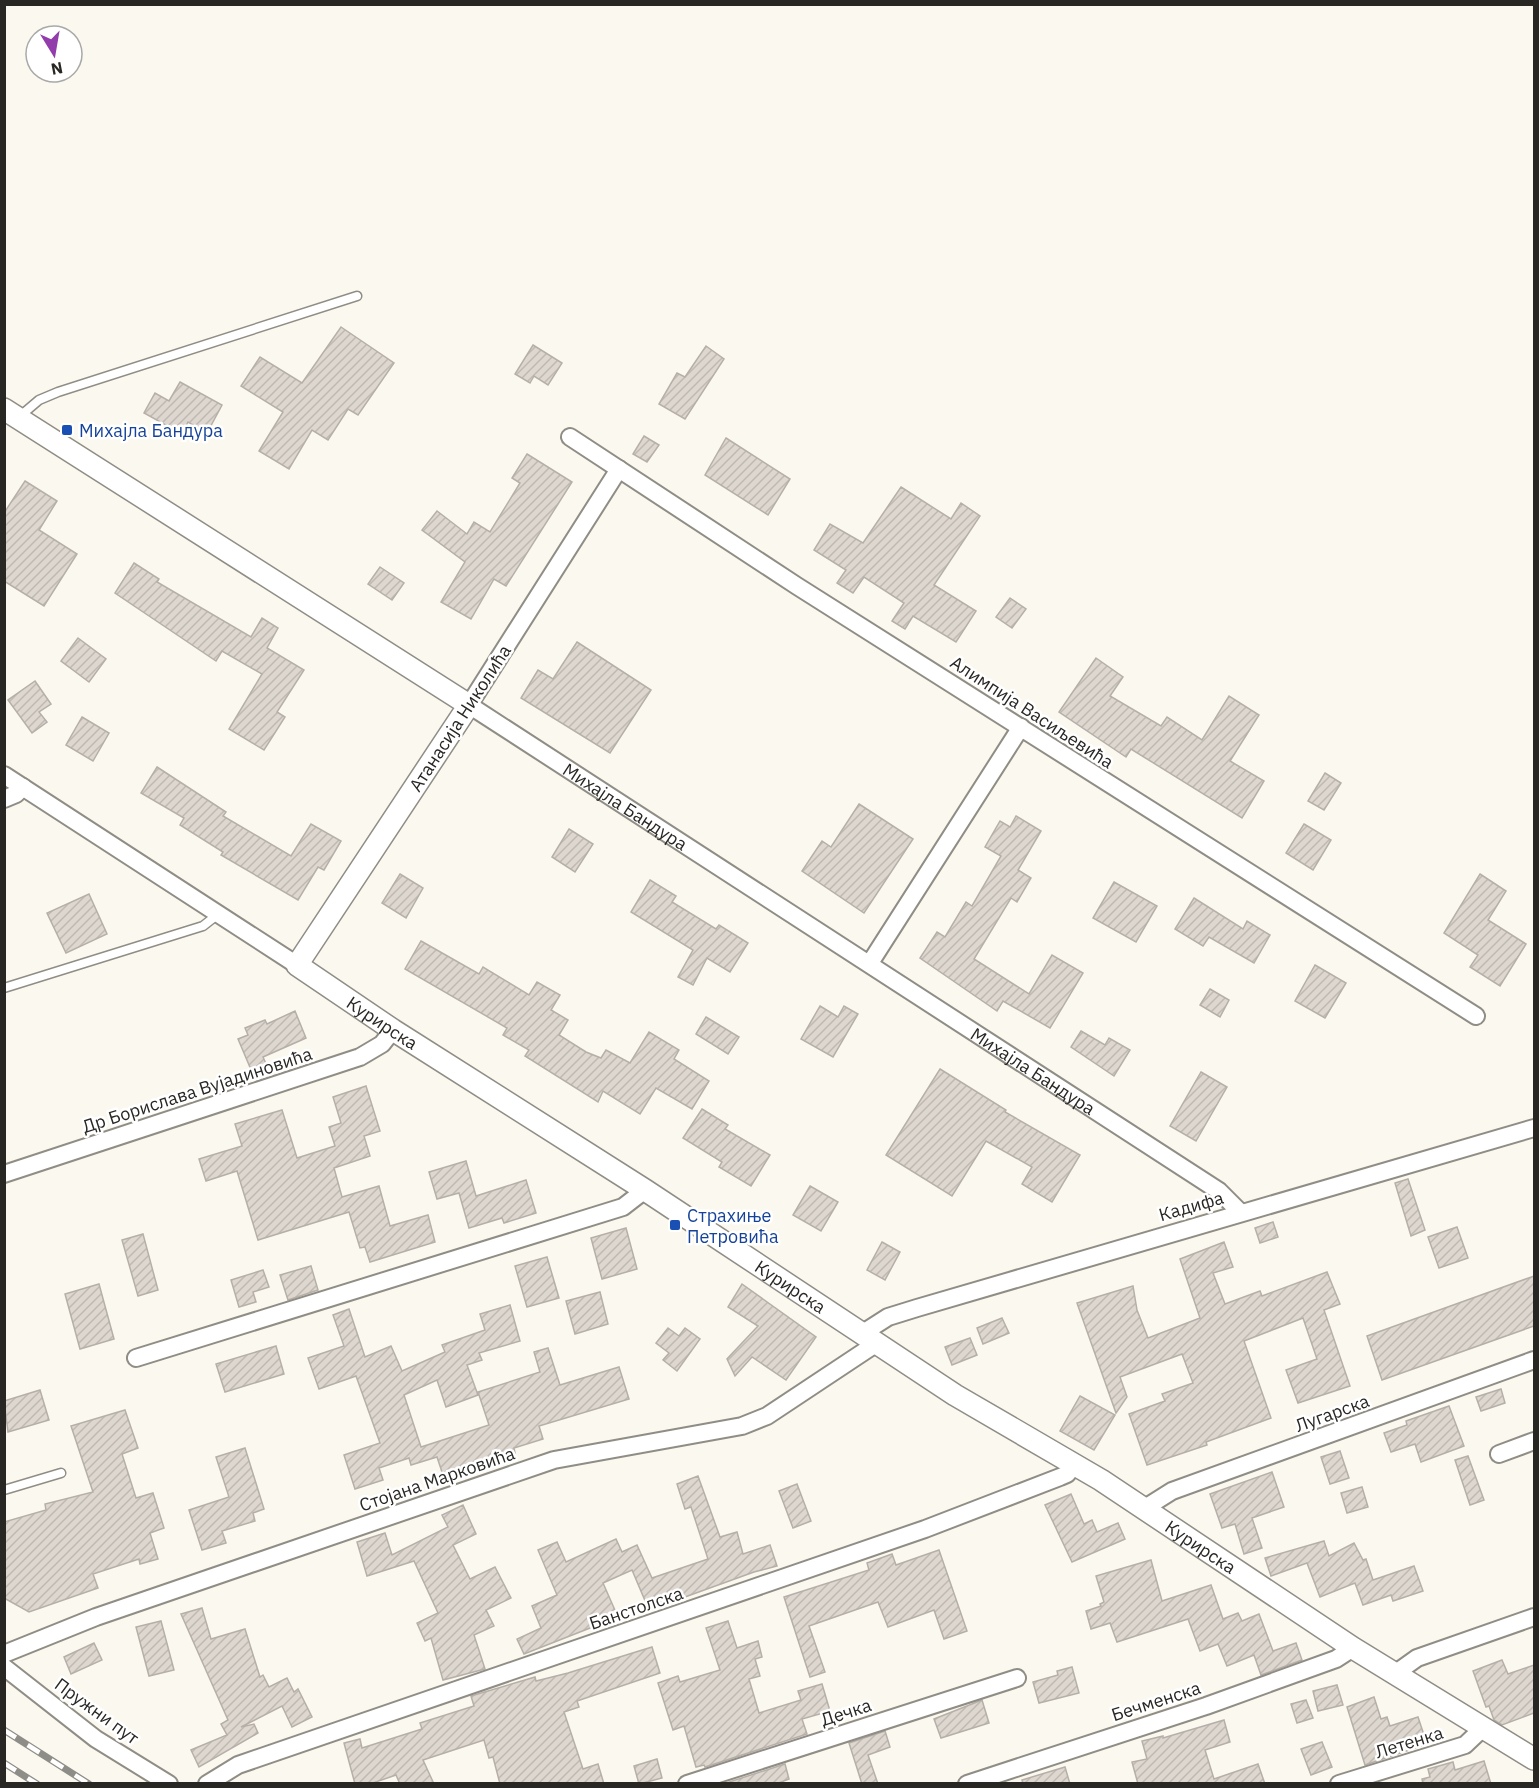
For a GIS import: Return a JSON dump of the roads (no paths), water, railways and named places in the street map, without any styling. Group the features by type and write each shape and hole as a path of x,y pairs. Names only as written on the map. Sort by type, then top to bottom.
{"street":[{"name":"Михајла Бандура","path":"12,413 870,963 1219,1191 1239,1212"},
{"name":"Алимпија Васиљевића","path":"570,437 1021,728 1476,1016"},
{"name":"Атанасија Николића","path":"297,965 469,705 620,469"},
{"path":"870,963 1021,728"},
{"name":"Курирска","path":"4,775 393,1030 645,1190 970,1405 1075,1464 1353,1648 1534,1758"},
{"path":"4,799 16,794 23,787"},
{"name":"Др Борислава Вујадиновића","path":"4,1174 360,1057 382,1044 393,1030"},
{"name":"Кадифа","path":"870,1338 888,1317 1239,1212 1534,1128"},
{"path":"136,1358 623,1207 645,1190"},
{"name":"Стојана Марковића","path":"4,1654 96,1617 554,1460 742,1426 767,1416 854,1360 870,1338"},
{"name":"Лугарска","path":"1146,1509 1172,1491 1534,1360"},
{"path":"1499,1454 1534,1441"},
{"name":"Банстолска","path":"207,1784 238,1765 925,1529 1067,1474 1075,1464"},
{"path":"1396,1673 1417,1658 1534,1617"},
{"name":"Бечменска","path":"967,1784 1206,1706 1336,1659 1353,1648"},
{"name":"Пружни пут","path":"4,1667 96,1739 169,1784"},
{"name":"Дечка","path":"687,1784 1017,1678"},
{"name":"Летенка","path":"1339,1784 1465,1745 1484,1727"}],"lane":[{"path":"12,413 58,392 357,296"},
{"path":"4,988 203,926 217,915"},
{"path":"4,1490 61,1473"}],"railway":[{"path":"4,1730 89,1784"},
{"path":"4,1763 37,1784"}],"place":[{"name":"Михајла Бандура","path":"67,430"},
{"name":"Страхиње Петровића","path":"675,1225"}]}
